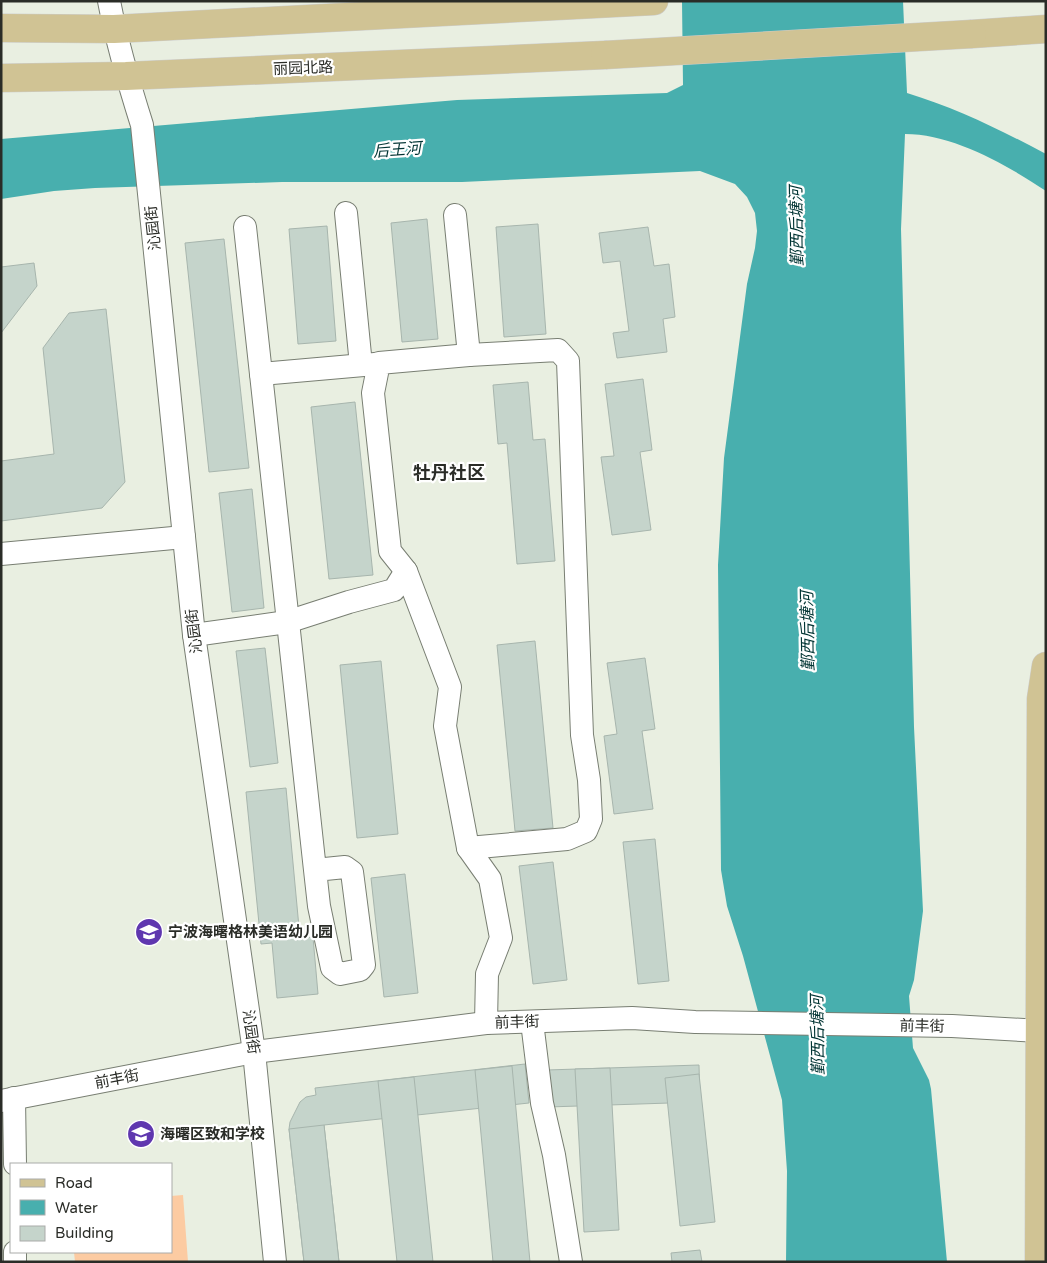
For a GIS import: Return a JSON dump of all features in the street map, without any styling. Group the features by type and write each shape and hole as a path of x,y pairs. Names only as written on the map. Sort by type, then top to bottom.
{"main road":[{"path":"1,28 114,29 654,1"},
{"name":"丽园北路","path":"1,78 126,76 604,55 1046,29"},
{"path":"1039,1262 1041,699 1046,666"}],"street":[{"name":"沁园街","path":"109,1 126,76 142,125 194,635 254,1052 275,1262"},
{"path":"346,213 370,364 390,550 406,571 450,688 445,726 468,848 490,878 501,938 488,974 486,1023"},
{"path":"455,215 468,356"},
{"path":"245,227 315,870"},
{"path":"260,374 558,350 568,362 582,735 591,819 586,831 567,838 468,848"},
{"path":"1,554 184,537"},
{"path":"194,635 287,622 394,590 406,571"},
{"name":"前丰街","path":"8,1100 254,1052 486,1023 632,1018 695,1022 952,1026 1040,1030"},
{"path":"532,1022 542,1103 554,1155 571,1262"},
{"path":"8,1100 15,1163"}],"shaded area":[{"path":"183,1195 188,1262 75,1262 74,1253 172,1253 172,1196"}],"water":[{"path":"682,1 903,1 907,93 943,105 978,120 1046,154 1046,191 1014,171 960,145 923,135 905,134 901,229 914,727 923,911 914,980 909,996 913,1048 929,1080 931,1089 947,1262 786,1262 787,1171 782,1100 743,956 727,906 721,870 718,565 724,458 747,284 757,231 755,213 747,197 735,184 700,171 462,182 282,182 95,188 54,191 1,199 1,139 457,100 667,93 683,85"}],"building":[{"path":"427,219 438,339 402,342 391,223"},
{"path":"538,224 546,334 504,337 496,227"},
{"path":"327,226 336,341 298,344 289,229"},
{"path":"648,227 654,266 669,264 675,317 663,319 667,352 617,358 613,333 629,331 620,261 603,263 599,233"},
{"path":"224,239 249,468 209,472 185,243"},
{"path":"34,263 37,286 1,333 1,267"},
{"path":"106,309 125,482 102,508 1,521 1,461 54,454 43,348 69,313"},
{"path":"643,379 652,450 640,452 651,530 612,535 601,457 614,456 605,384"},
{"path":"528,382 533,440 545,439 555,561 517,564 507,443 498,444 493,385"},
{"path":"355,402 373,575 329,579 311,407"},
{"path":"252,489 264,608 232,612 219,493"},
{"path":"535,641 553,828 515,831 497,645"},
{"path":"265,648 278,763 250,767 236,651"},
{"path":"645,658 655,729 642,731 653,809 614,814 604,736 617,734 607,663"},
{"path":"381,661 398,834 357,838 340,665"},
{"path":"286,788 300,938 313,937 318,994 277,998 272,943 261,944 246,792"},
{"path":"655,839 669,981 638,984 623,842"},
{"path":"553,862 567,980 533,984 519,866"},
{"path":"405,874 418,993 384,997 371,878"},
{"path":"525,1064 529,1103 324,1125 339,1262 304,1262 289,1129 290,1122 300,1102 306,1097 316,1095 315,1088"},
{"path":"699,1065 700,1102 548,1107 547,1070"},
{"path":"512,1066 530,1262 493,1262 475,1070"},
{"path":"610,1068 619,1230 584,1232 575,1069"},
{"path":"699,1074 715,1222 680,1226 665,1078"},
{"path":"414,1077 433,1262 397,1262 378,1081"},
{"path":"324,1125 339,1262 304,1262 289,1129"},
{"path":"700,1250 702,1262 672,1262 671,1253"}],"place":[{"name":"宁波海曙格林美语幼儿园","path":"149,932"},
{"name":"海曙区致和学校","path":"141,1134"}],"district":[{"name":"牡丹社区","path":"449,473"}],"water label":[{"name":"后王河","path":"397,149"},
{"name":"鄞西后塘河","path":"796,226"},
{"name":"鄞西后塘河","path":"807,631"},
{"name":"鄞西后塘河","path":"817,1035"}]}
